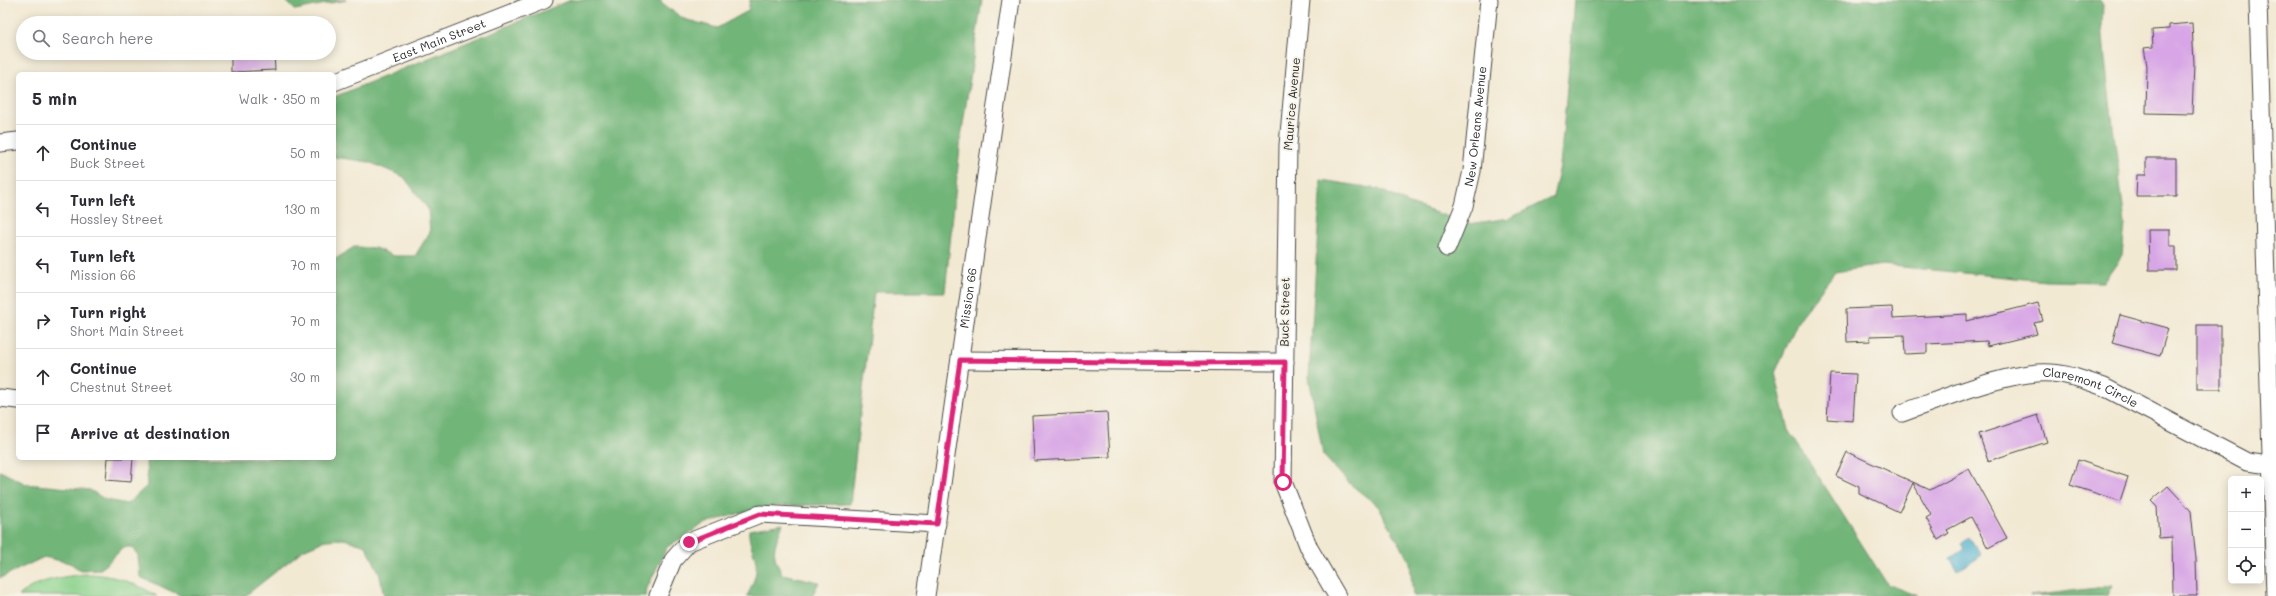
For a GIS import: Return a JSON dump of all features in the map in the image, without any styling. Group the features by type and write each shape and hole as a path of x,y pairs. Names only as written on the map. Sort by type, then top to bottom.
{"street":[{"name":"East Main Street","path":"336,81 544,0"},
{"name":"Mission 66","path":"926,596 1011,0"},
{"name":"Maurice Avenue","path":"1286,207 1288,145 1301,0"},
{"name":"New Orleans Avenue","path":"1447,248 1464,206 1472,171 1489,0"},
{"path":"2258,0 2271,243 2270,465 2275,596"},
{"path":"0,143 16,141"},
{"name":"Buck Street","path":"1286,207 1283,482 1308,548 1337,596"},
{"path":"960,360 1197,363 1285,362"},
{"name":"Claremont Circle","path":"1902,412 2004,379 2031,373 2052,373 2079,378 2104,388 2247,462 2270,465"},
{"path":"0,398 16,400"},
{"path":"658,596 672,560 689,542 760,514 937,524"}],"green space":[{"path":"285,0 346,0 295,10"},
{"path":"571,0 661,0 662,4 684,19 717,28 748,11 750,0 982,0 961,137 945,292 874,292 850,504 774,506 751,510 705,523 667,547 647,588 646,596 384,596 379,572 366,546 344,539 326,540 303,550 245,596 182,596 140,577 138,555 131,547 124,547 101,569 80,570 70,563 44,557 0,578 0,471 26,484 90,490 106,500 127,504 147,486 146,460 336,460 336,259 354,247 375,248 394,256 415,256 430,232 428,209 404,177 369,162 336,157 336,96"},
{"path":"1575,0 2100,0 2103,5 2102,23 2105,60 2125,224 2122,255 2103,282 2046,281 1882,265 1835,272 1799,318 1775,373 1789,430 1887,584 1917,596 1413,596 1410,562 1378,506 1350,484 1323,455 1309,377 1321,180 1378,189 1410,204 1469,224 1510,218 1553,197 1560,166"},
{"path":"783,524 777,538 775,549 778,566 782,574 819,582 812,596 747,596 756,570 755,558 749,538 749,530"},
{"path":"86,574 96,574 123,580 141,587 157,596 19,596 26,590 42,582"},
{"path":"2113,586 2108,596 2030,596"}],"water":[{"path":"1969,538 1981,555 1958,571 1950,559 1965,549 1961,544"}],"building":[{"path":"2192,23 2194,64 2192,114 2146,113 2147,66 2144,48 2153,47 2152,30 2169,29 2169,25"},
{"path":"231,60 274,60 275,70 231,72"},
{"path":"2146,158 2176,158 2176,196 2136,196 2137,175 2146,175"},
{"path":"2148,230 2170,230 2170,246 2176,246 2176,270 2149,270"},
{"path":"2038,303 2043,321 2034,323 2037,334 1988,346 1987,341 1927,344 1927,353 1905,354 1904,335 1870,336 1871,341 1847,342 1846,309 1892,307 1893,318 1967,314 1967,321"},
{"path":"2120,315 2168,328 2160,356 2112,343"},
{"path":"2197,325 2221,325 2221,389 2197,389"},
{"path":"1830,373 1856,374 1853,421 1827,419"},
{"path":"1107,412 1110,457 1034,461 1032,416"},
{"path":"2038,415 2047,442 1988,461 1979,434"},
{"path":"1847,452 1930,490 1969,469 2007,538 1988,548 1971,517 1947,530 1949,533 1938,540 1926,518 1931,515 1913,483 1899,512 1859,493 1859,487 1836,476"},
{"path":"108,460 133,460 131,482 106,480"},
{"path":"2078,460 2128,477 2120,501 2070,485"},
{"path":"2168,486 2191,511 2196,559 2197,596 2173,596 2172,537 2159,538 2157,507 2151,501"}],"route":[{"path":"689,542 760,514 937,524 960,360 1012,362 1285,362 1283,482"}]}
